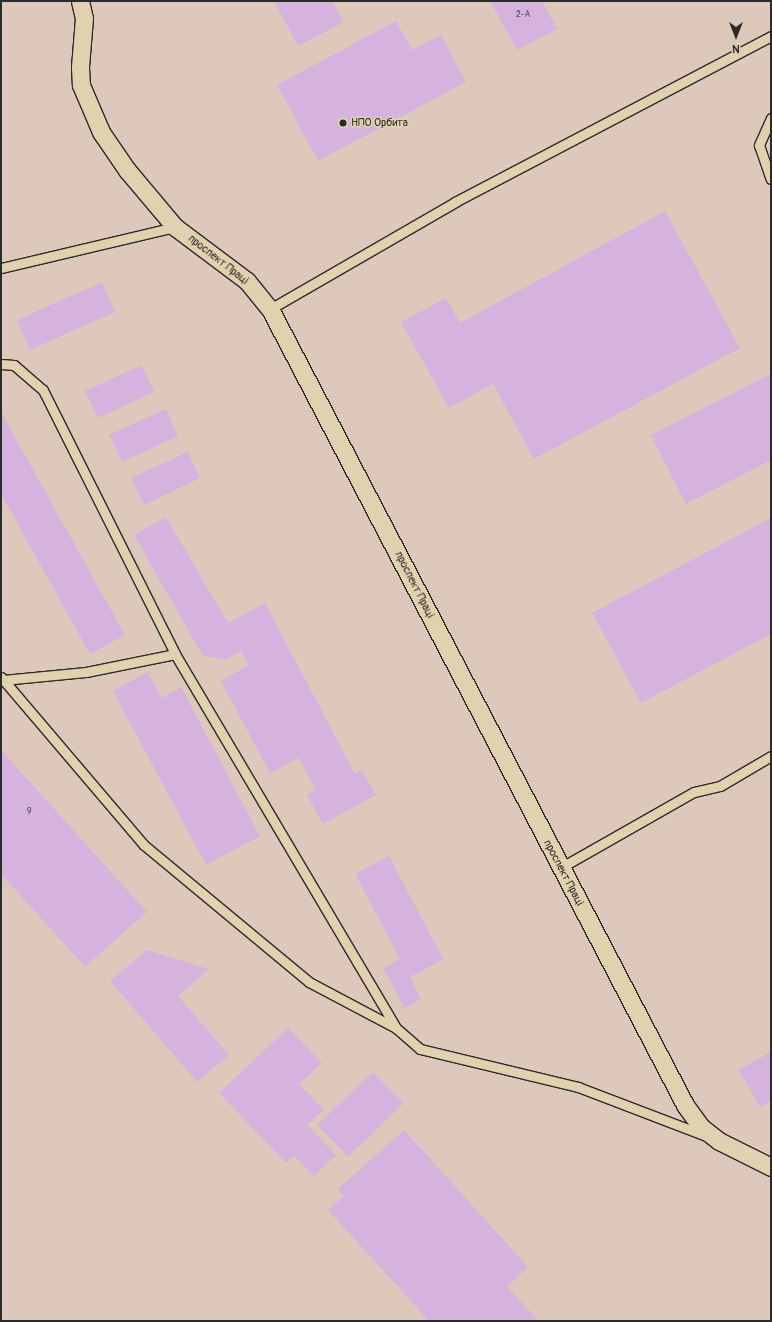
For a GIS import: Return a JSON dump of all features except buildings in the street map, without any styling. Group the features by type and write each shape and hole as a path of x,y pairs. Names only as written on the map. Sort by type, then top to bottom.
{"street":[{"name":"проспект Праці","path":"80,1 84,18 80,73 81,85 89,107 101,132 127,170 175,227 247,281 270,309 560,868 685,1105 702,1127 719,1141 771,1167"}],"lane":[{"path":"270,309 454,202 771,36"},
{"path":"771,118 759,145 771,179"},
{"path":"1,268 175,227"},
{"path":"1,364 14,364 43,390 175,654 396,1028"},
{"path":"2,678 86,672 175,654"},
{"path":"2,678 144,845 309,982 396,1028 420,1049 578,1087 719,1141"},
{"path":"560,868 694,792 720,786 771,756"}],"place":[{"name":"НПО Орбита","path":"343,123"}]}
